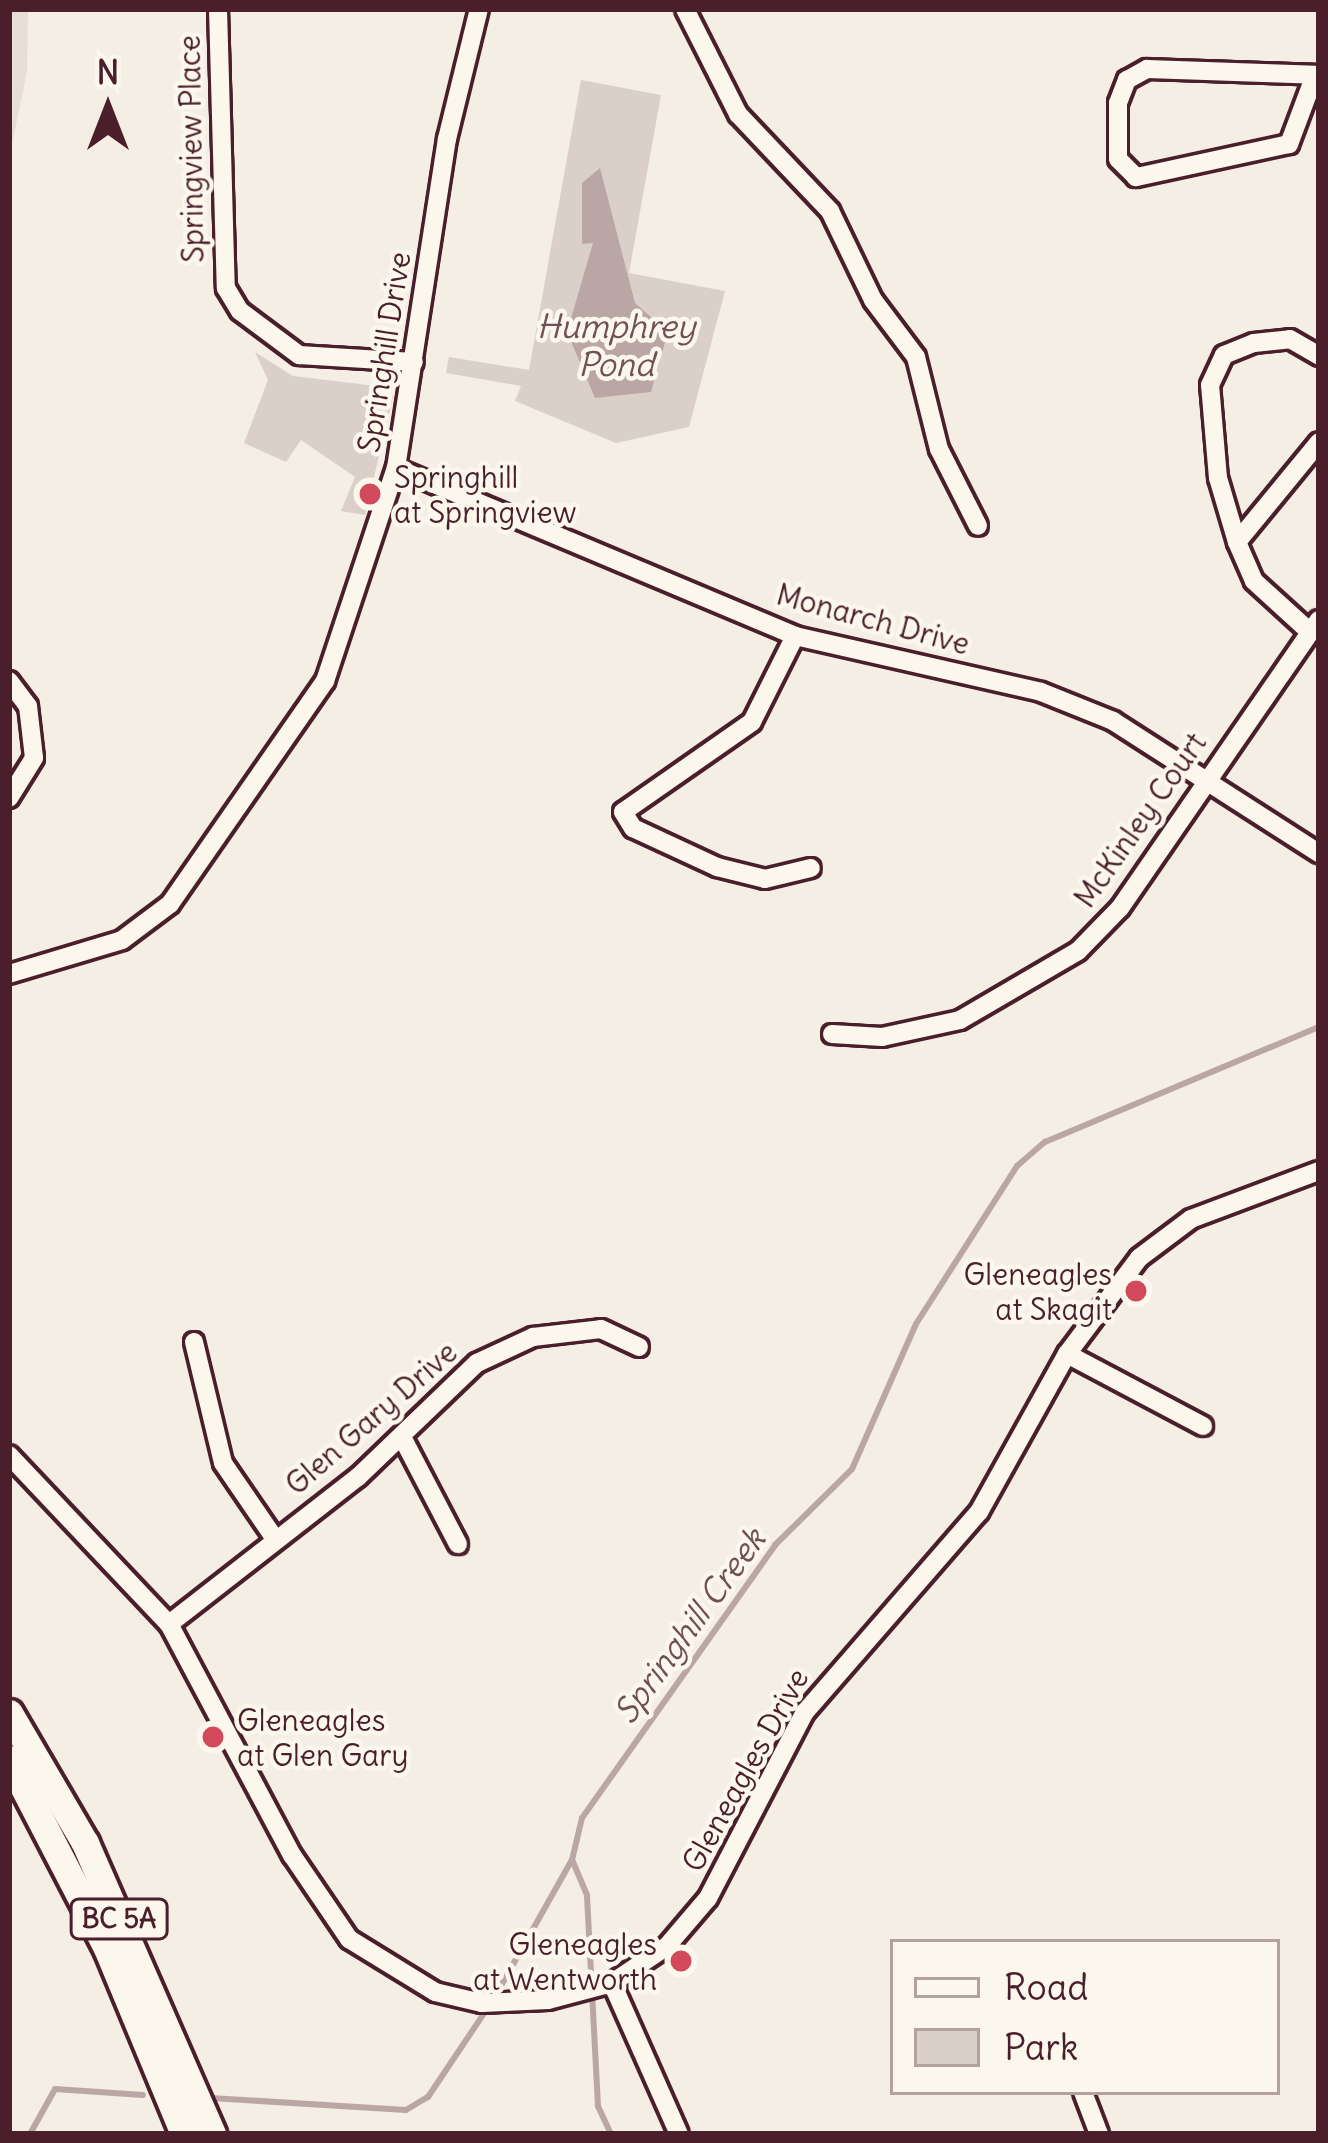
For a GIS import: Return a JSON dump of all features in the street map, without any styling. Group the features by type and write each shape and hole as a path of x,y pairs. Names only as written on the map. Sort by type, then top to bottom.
{"main road":[{"name":"BC 5A","path":"9,1713 85,1843 212,2134"},
{"name":"BC 5A","path":"9,1759 107,1948 184,2134"}],"street":[{"name":"Springview Place","path":"218,9 226,288 240,311 299,355 414,362"},
{"name":"Springhill Drive","path":"9,974 122,940 170,904 325,681 396,468 447,139 479,9"},
{"path":"685,9 738,114 830,211 873,300 916,358 939,449 978,526"},
{"path":"1147,70 1317,75 1289,144 1162,176 1136,177 1118,159 1118,103 1127,80 1147,70"},
{"path":"1315,626 1254,581 1237,542 1210,385 1224,356 1254,343 1290,339 1319,356"},
{"path":"1237,542 1319,442"},
{"name":"Monarch Drive","path":"396,468 795,636 1041,692 1113,721 1319,853"},
{"name":"McKinley Court","path":"832,1034 882,1037 960,1020 1020,993 1120,908 1315,626"},
{"path":"795,636 752,722 623,812 633,828 717,867 765,879 811,868"},
{"path":"9,681 28,706 34,758 9,798"},
{"name":"Gleneagles Drive","path":"9,1455 169,1624 292,1855 349,1939 393,1973 482,2002 548,2000 612,1983 667,1946 708,1898 805,1712 979,1512 1066,1354 1138,1258 1191,1219 1319,1171"},
{"name":"Glen Gary Drive","path":"169,1624 402,1437 477,1363 533,1337 601,1329 639,1347"},
{"path":"194,1342 223,1463 275,1539"},
{"path":"1066,1354 1203,1426"},
{"path":"402,1437 458,1544"},
{"path":"612,1983 679,2134"},
{"path":"1085,2095 1099,2134"}],"shaded area":[{"path":"9,9 28,9 27,72 9,158"}],"green space":[{"path":"581,80 661,95 629,273 725,291 689,427 616,443 515,401 521,386 446,373 449,357 529,370"},
{"path":"255,352 293,376 385,387 393,397 365,515 341,511 355,477 301,440 286,462 244,443 268,380"}],"water":[{"name":"Humphrey Pond","path":"600,168 635,303 668,332 651,392 595,398 567,332 593,243 582,244 582,183"}],"waterway":[{"name":"Springhill Creek","path":"611,2134 598,2106 587,1895 572,1860 582,1818 775,1545 852,1469 916,1324 1017,1166 1045,1142 1319,1027"},
{"path":"502,1984 572,1860"},
{"path":"211,2098 406,2110 428,2097 487,2009"},
{"name":"Springhill Creek","path":"30,2134 55,2089 143,2095"}],"place":[{"name":"Springhill at Springview","path":"370,494"},
{"name":"Gleneagles at Skagit","path":"1136,1291"},
{"name":"Gleneagles at Glen Gary","path":"213,1737"},
{"name":"Gleneagles at Wentworth","path":"681,1961"}]}
